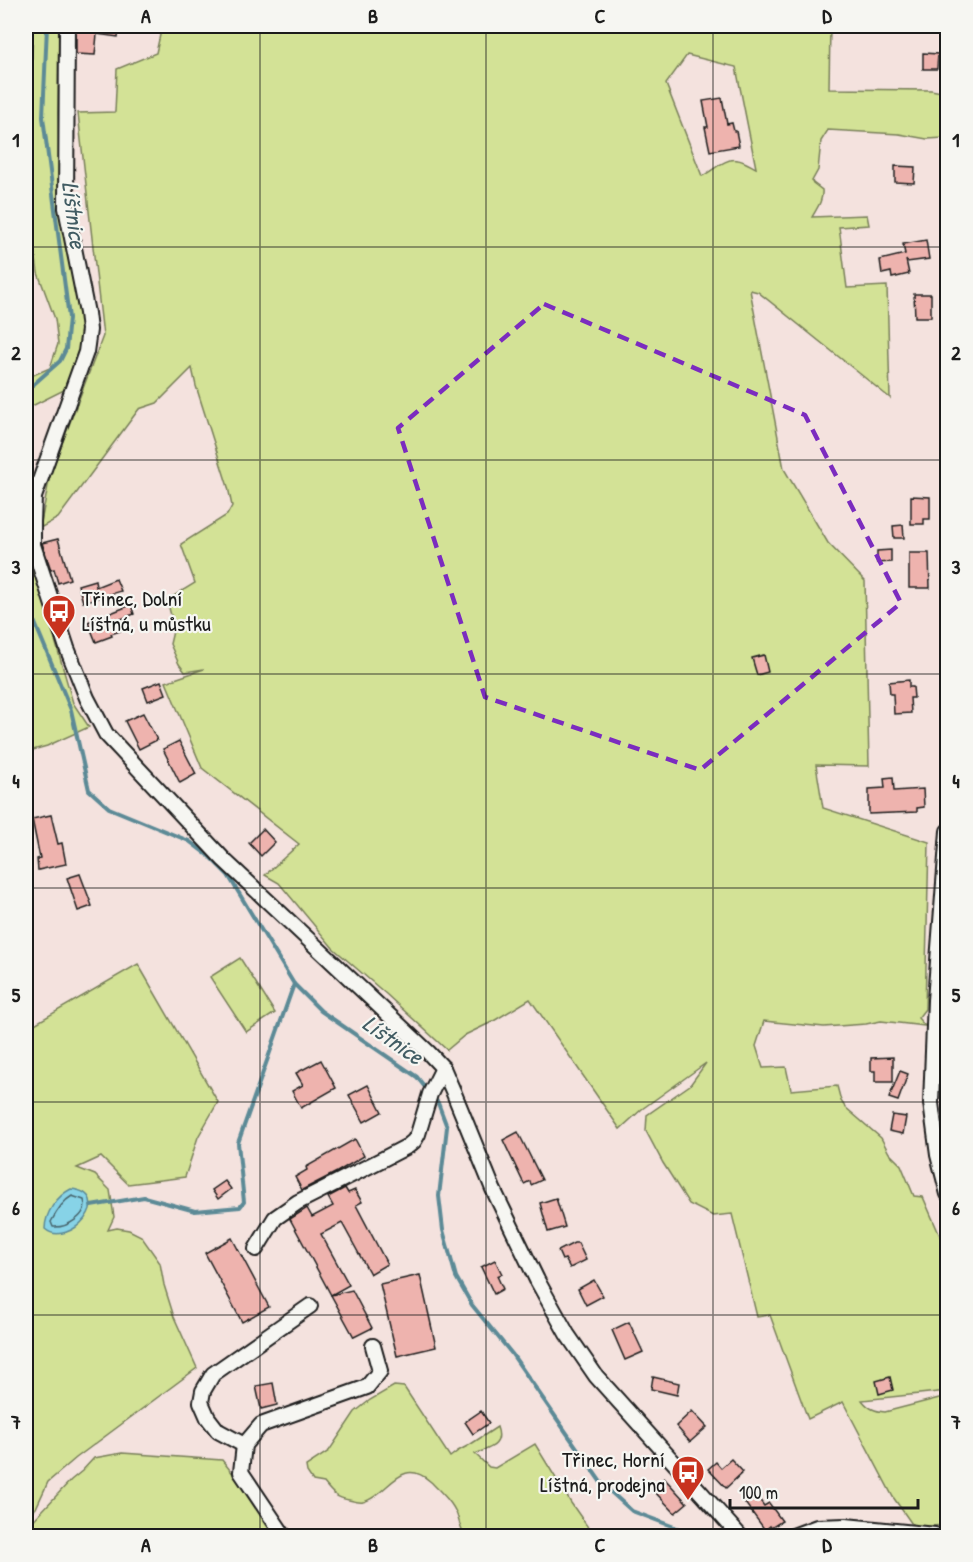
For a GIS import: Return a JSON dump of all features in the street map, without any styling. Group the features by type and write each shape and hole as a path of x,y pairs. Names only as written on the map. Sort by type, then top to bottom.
{"street":[{"path":"67,26 66,208 89,330 86,352 34,497 33,545 67,648 87,698 106,734 224,860 443,1068 493,1189 537,1281 567,1334 596,1376 740,1536"},
{"path":"948,831 935,1000 931,1103 938,1155 948,1194"},
{"path":"256,1249 275,1218 298,1202 414,1141 430,1094 443,1068"},
{"path":"244,1445 218,1431 213,1425 201,1402 202,1391 213,1374 310,1306"},
{"path":"284,1536 241,1472 244,1445 261,1425 367,1387 381,1371 373,1346"},
{"path":"794,1536 817,1527 846,1526 938,1535"}],"highlighted area":[{"path":"544,304 805,415 901,603 700,770 485,697 398,428"}],"green space":[{"path":"33,26 59,26 60,211 83,324 80,350 64,390 26,409 26,378 50,368 58,344 55,319 38,273 26,187 26,128"},
{"path":"162,26 830,26 829,89 931,90 947,93 947,135 945,138 927,139 899,134 828,130 821,141 818,170 812,181 822,190 822,198 812,217 867,215 869,225 839,227 847,288 887,286 890,398 758,292 750,290 784,469 828,543 865,581 869,766 816,765 823,808 929,842 925,1009 918,1018 925,1026 881,1021 824,1027 764,1021 756,1046 763,1068 786,1067 791,1090 837,1086 845,1107 881,1138 889,1153 901,1165 914,1196 923,1197 947,1252 947,1391 862,1400 872,1409 885,1412 947,1396 947,1525 914,1527 893,1497 843,1402 808,1419 770,1315 757,1317 732,1214 713,1216 689,1204 646,1131 647,1115 690,1085 706,1063 642,1109 620,1129 530,999 465,1035 447,1050 333,948 279,883 265,875 299,844 202,768 166,682 204,669 185,672 170,644 174,627 167,600 195,583 181,544 227,515 232,506 192,368 157,403 139,409 58,518 40,528 50,475 103,336 78,113 115,112 117,69 156,53","holes":["687,55 736,67 756,168 742,161 733,160 724,162 702,176 666,84"]},
{"path":"26,539 73,703 89,727 47,746 26,752"},
{"path":"240,958 275,1013 246,1032 210,977"},
{"path":"138,964 218,1102 198,1137 185,1177 128,1184 101,1157 77,1168 95,1175 110,1190 114,1217 108,1230 117,1228 129,1230 141,1236 160,1263 174,1317 197,1368 76,1458 48,1482 36,1508 26,1518 26,1029"},
{"path":"394,1386 404,1387 450,1457 497,1427 499,1433 497,1442 490,1448 475,1454 489,1467 495,1468 535,1444 594,1536 465,1536 455,1511 442,1493 422,1475 413,1473 399,1476 365,1502 341,1498 324,1483 313,1481 306,1466 329,1451 355,1412"},
{"path":"122,1453 222,1460 275,1536 26,1536 26,1528 94,1458"}],"water":[{"path":"71,1189 84,1193 90,1200 90,1209 85,1219 76,1227 55,1234 45,1229 47,1217 61,1196"}],"building":[{"path":"76,26 120,26 118,37 97,34 95,55 76,54"},
{"path":"923,53 938,54 937,69 923,69"},
{"path":"722,98 727,124 732,123 739,146 710,151 703,101"},
{"path":"895,166 915,167 914,183 895,182"},
{"path":"926,240 929,259 907,262 906,260 909,274 892,278 891,272 882,274 880,260 905,254 903,244"},
{"path":"914,294 931,294 931,317 915,317"},
{"path":"911,496 930,497 930,519 924,519 924,524 911,524"},
{"path":"903,525 904,538 894,538 893,526"},
{"path":"58,539 70,579 58,583 42,543"},
{"path":"891,550 891,562 877,563 877,551"},
{"path":"909,553 929,553 930,588 909,588"},
{"path":"116,579 121,591 83,602 78,585 95,580 96,587"},
{"path":"131,605 134,614 116,621 120,631 96,642 88,622"},
{"path":"764,655 768,672 757,675 752,658"},
{"path":"909,680 909,687 913,687 914,698 910,698 911,713 894,714 893,694 890,694 889,682"},
{"path":"161,681 166,694 148,701 143,688"},
{"path":"143,713 157,740 139,749 125,721"},
{"path":"179,741 196,774 180,783 163,749"},
{"path":"893,777 894,791 923,789 924,807 917,808 917,812 869,814 869,789 885,788 884,778"},
{"path":"51,815 58,844 62,843 66,864 38,870 37,859 40,858 32,819"},
{"path":"263,829 275,842 261,856 249,843"},
{"path":"80,874 92,906 78,911 67,878"},
{"path":"893,1057 893,1082 875,1082 875,1071 871,1071 871,1058"},
{"path":"321,1060 336,1088 301,1108 292,1091 303,1085 296,1073"},
{"path":"900,1071 908,1074 898,1101 889,1098"},
{"path":"368,1085 382,1112 364,1122 349,1095"},
{"path":"892,1115 906,1117 903,1134 889,1131"},
{"path":"518,1132 542,1180 531,1185 530,1181 524,1184 503,1140"},
{"path":"355,1139 364,1156 302,1190 295,1177 307,1170 306,1167"},
{"path":"225,1181 231,1189 218,1199 212,1190"},
{"path":"345,1188 348,1193 355,1190 362,1202 356,1205 387,1264 370,1274 342,1223 321,1234 349,1285 331,1295 290,1219 307,1208 312,1217 333,1206 328,1197"},
{"path":"556,1198 565,1227 548,1232 540,1203"},
{"path":"232,1238 269,1307 242,1322 205,1253"},
{"path":"578,1243 586,1260 570,1268 565,1259 562,1260 558,1251"},
{"path":"495,1260 502,1274 497,1276 503,1289 494,1294 481,1267"},
{"path":"420,1275 436,1347 397,1356 380,1284"},
{"path":"594,1280 603,1296 586,1305 578,1289"},
{"path":"352,1290 372,1328 354,1337 331,1295"},
{"path":"629,1322 643,1352 625,1360 612,1330"},
{"path":"653,1377 679,1383 677,1395 651,1389"},
{"path":"890,1377 893,1390 879,1394 876,1381"},
{"path":"273,1383 277,1405 261,1409 256,1386"},
{"path":"481,1411 489,1423 473,1434 465,1422"},
{"path":"692,1411 707,1427 690,1442 676,1426"},
{"path":"731,1459 743,1472 726,1488 708,1469 716,1462 721,1468"},
{"path":"664,1478 687,1503 675,1513 652,1489"},
{"path":"756,1495 764,1506 769,1503 782,1521 765,1530 745,1503"}],"waterway":[{"name":"Líštnice","path":"26,391 60,361 66,349 69,318 43,117 47,26"},
{"name":"Líštnice","path":"26,589 32,616 71,710 89,790 109,808 189,841 210,857 228,875 294,984 321,1011 417,1077 428,1091"},
{"path":"91,1206 144,1197 195,1211 240,1207 244,1202 238,1143 294,984"},
{"name":"Líštnice","path":"433,1097 438,1103 447,1127 439,1196 443,1230 456,1277 472,1305 512,1354 602,1484 632,1511 698,1536"}],"place":[{"name":"Třinec, Dolní Líštná, u můstku","path":"59,640"},
{"name":"Třinec, Horní Líštná, prodejna","path":"688,1501"}]}
